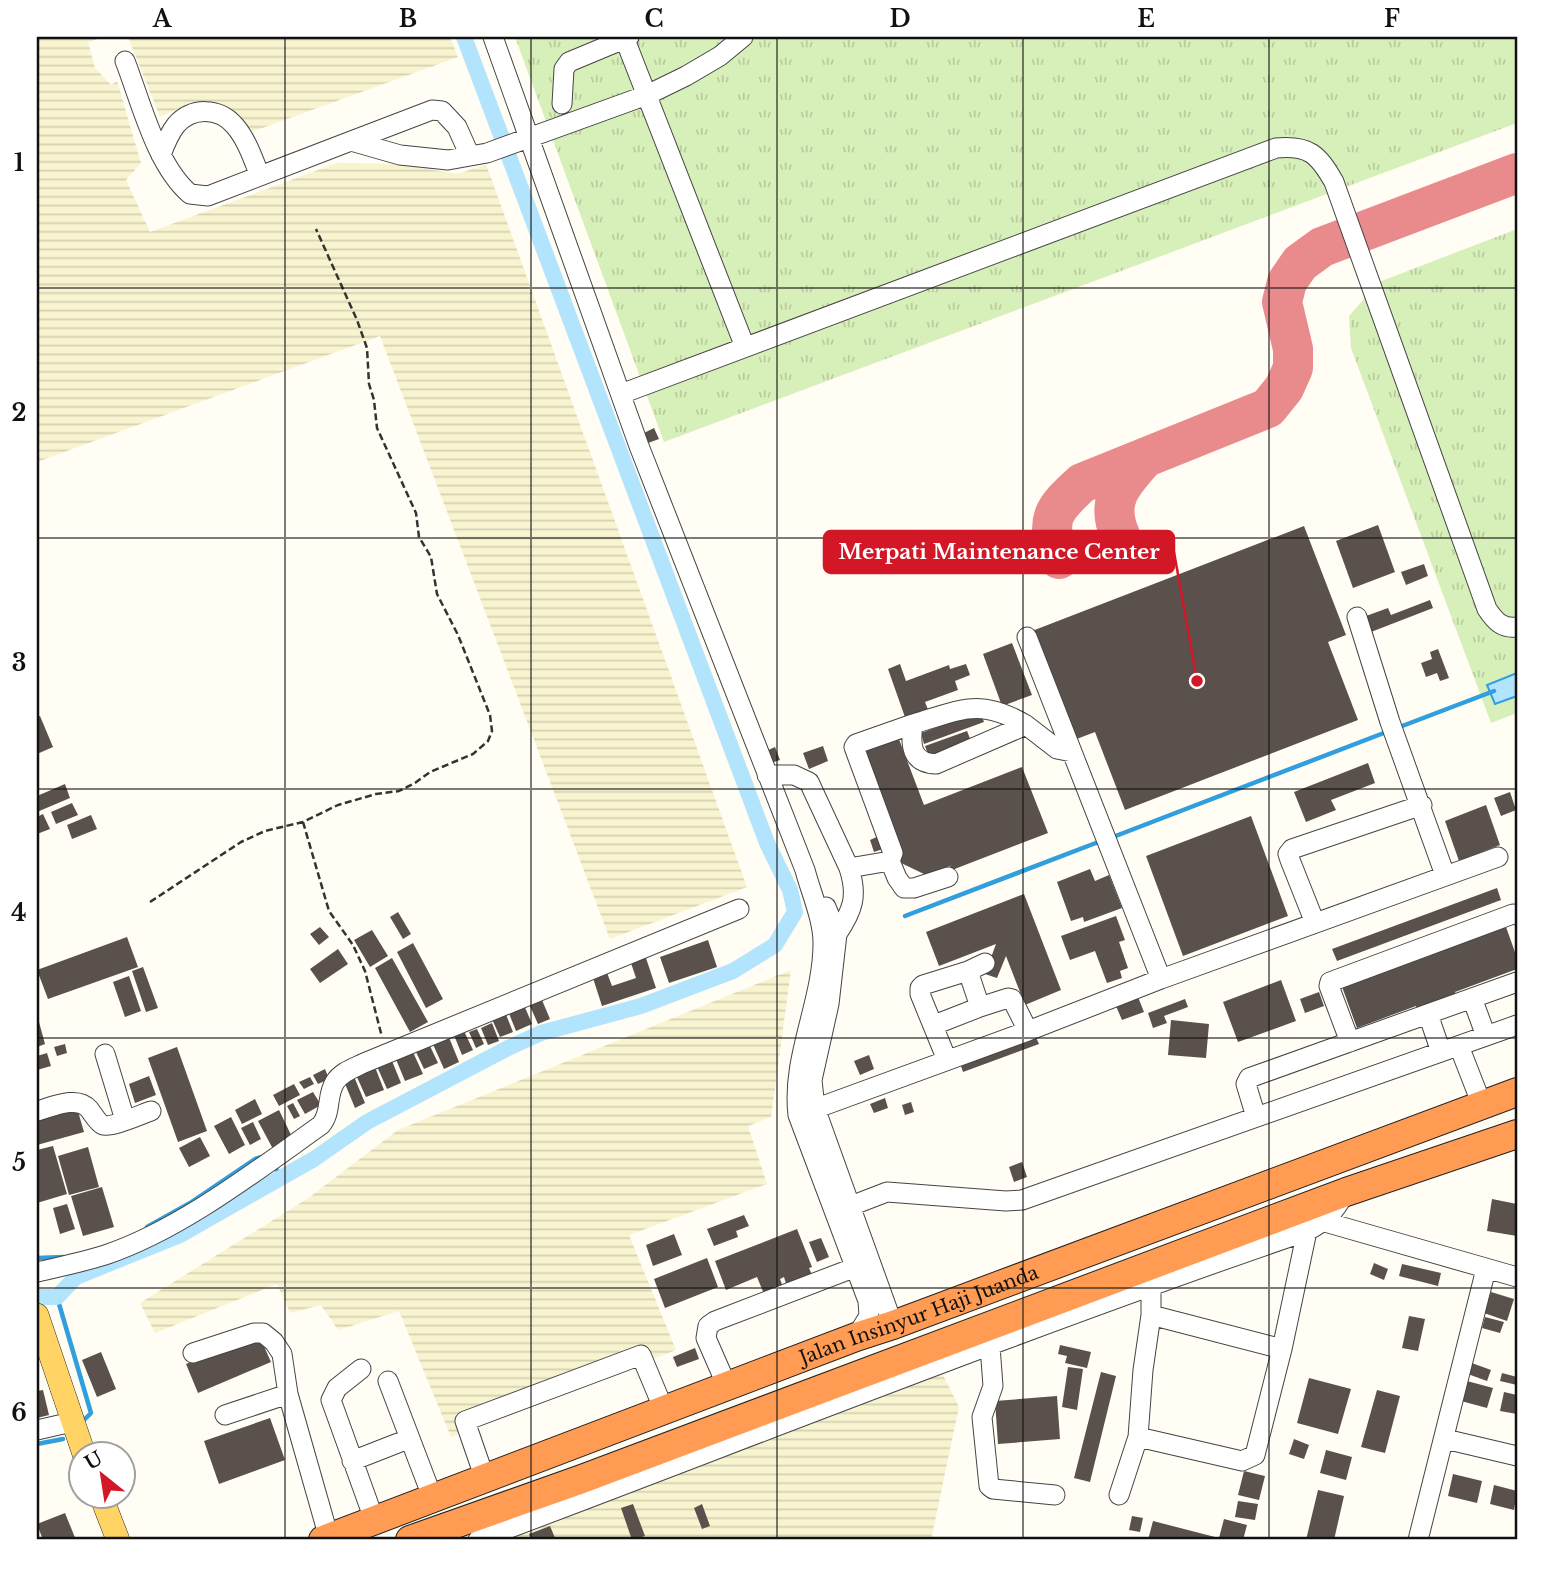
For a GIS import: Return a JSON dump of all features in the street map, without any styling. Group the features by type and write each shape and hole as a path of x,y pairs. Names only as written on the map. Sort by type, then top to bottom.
{"highway":[{"name":"Jalan Insinyur Haji Juanda","path":"326,1539 856,1337 1517,1092"},
{"name":"Jalan Insinyur Haji Juanda","path":"410,1540 989,1335 1266,1221 1517,1134"},
{"path":"1255,1190 1266,1221"},
{"path":"570,1445 582,1479"}],"main road":[{"path":"37,1316 79,1440"},
{"path":"106,1510 118,1540"}],"street":[{"path":"493,37 524,140 766,775 805,870 822,930 823,943 820,978 798,1076 796,1099 813,1109 1498,857"},
{"path":"562,104 564,69 569,62 626,37 646,95 745,347"},
{"path":"351,141 400,155 448,160 479,154 646,95 720,56 743,37"},
{"path":"125,61 161,155 181,187 190,194 208,196 432,110 442,111 479,154"},
{"path":"161,155 168,136 178,123 192,114 208,110 223,115 234,125 260,176"},
{"path":"621,394 1276,148 1302,148 1324,165 1334,182 1487,609 1493,619 1502,626 1517,627"},
{"path":"1357,617 1390,722 1445,875"},
{"path":"1027,637 1161,979"},
{"path":"948,877 914,888 904,888 890,861 893,853 854,747 913,724 977,706 1007,714 1026,725 1049,745 1072,752"},
{"path":"913,724 911,739 918,758 924,763 936,764 1026,725"},
{"path":"766,775 794,775 809,782 854,883 850,915 837,934 829,1004 812,1080 813,1109 893,1325"},
{"path":"1315,923 1288,853 1292,849 1422,805"},
{"path":"849,868 890,861"},
{"path":"805,870 825,905 837,934"},
{"path":"37,1272 105,1255 136,1242 169,1226 268,1162 325,1121 332,1090 341,1075 739,909"},
{"path":"1350,1042 1329,986 1330,982 1513,914 1517,915"},
{"path":"947,1060 920,994 920,988 976,967 980,1007"},
{"path":"1256,1117 1246,1084 1248,1078 1517,982"},
{"path":"934,1025 1008,998 1012,999 1028,1031"},
{"path":"1472,998 1486,1036"},
{"path":"1428,1014 1482,1105"},
{"path":"848,1206 887,1192 1006,1202 1022,1200 1517,1025"},
{"path":"105,1054 125,1120"},
{"path":"37,1111 74,1102 85,1104 104,1126 151,1111"},
{"name":"Jalan Insinyur Haji Juanda","path":"478,1540 741,1441 989,1335 1151,1285 1307,1231 1325,1222 1346,1192"},
{"path":"848,1206 856,1267 869,1309 869,1316 856,1337"},
{"path":"1325,1222 1517,1276"},
{"path":"1139,1437 1242,1461 1252,1458 1256,1452 1282,1349 1307,1231"},
{"path":"727,1386 706,1338 708,1326 856,1267"},
{"path":"1418,1540 1486,1269"},
{"path":"1119,1495 1139,1437 1143,1370 1151,1315 1151,1285"},
{"path":"1151,1315 1282,1349"},
{"path":"193,1353 246,1334 263,1333 274,1342 282,1354 288,1394 326,1539"},
{"path":"989,1335 993,1386 982,1417 989,1486 993,1489 1055,1495"},
{"path":"485,1479 465,1421 641,1355 664,1410"},
{"path":"361,1369 337,1388 331,1400 375,1522"},
{"path":"388,1381 433,1499"},
{"path":"225,1415 288,1394"},
{"path":"37,1430 72,1422"},
{"path":"1445,1439 1517,1456"},
{"path":"352,1461 398,1443"}],"path":[{"path":"150,902 241,842 265,831 303,822 338,805 376,794 399,791 430,772 473,754 485,746 492,731 486,704 458,635 437,594 430,557 419,537 416,513 377,428 369,384 367,348 360,327 316,229"},
{"path":"303,822 329,911 353,945 365,971 386,1054"}],"shaded area":[{"path":"37,37 104,37 88,42 95,68 111,85 117,81 141,163 126,180 150,232 337,163 395,164 458,174 486,164 747,887 610,939 380,336 37,462"},
{"path":"128,37 450,37 458,57 251,132 236,114 218,102 190,103 160,117"},
{"path":"791,970 771,1117 748,1126 767,1184 629,1235 676,1350 451,1437 399,1311 338,1330 321,1305 290,1313 277,1284 155,1333 140,1303 307,1199 398,1130"},
{"path":"942,1373 959,1407 931,1540 516,1540 518,1532"}],"green space":[{"path":"515,37 1517,37 1517,123 664,442"},
{"path":"1517,229 1517,713 1491,723 1351,348 1349,316 1379,282"}],"water":[{"path":"1517,673 1517,696 1495,704 1487,685"}],"building":[{"path":"654,428 659,439 648,443 644,433"},
{"path":"1378,525 1395,572 1353,588 1336,541"},
{"path":"1304,526 1346,635 1328,642 1358,720 1125,810 1095,732 1074,740 1032,631"},
{"path":"1424,564 1428,576 1406,585 1401,572"},
{"path":"1430,600 1433,608 1371,632 1366,616 1388,608 1391,615"},
{"path":"1012,643 1032,695 1002,706 983,654"},
{"path":"1438,649 1449,678 1440,681 1437,673 1426,677 1421,663 1432,659 1430,652"},
{"path":"900,664 906,681 949,665 950,669 966,664 970,675 955,681 958,690 925,702 929,712 906,720 888,669"},
{"path":"980,711 984,722 924,744 921,733"},
{"path":"40,716 53,747 37,754 37,717"},
{"path":"967,731 971,741 929,757 925,746"},
{"path":"897,734 924,805 1022,767 1048,833 952,870 950,866 926,875 899,862 856,750"},
{"path":"823,746 828,761 809,769 803,753"},
{"path":"775,747 780,760 768,764 764,752"},
{"path":"1368,763 1375,783 1331,800 1336,810 1306,822 1294,792"},
{"path":"65,784 70,798 37,812 37,796"},
{"path":"1510,792 1516,810 1501,816 1494,798"},
{"path":"72,803 78,815 56,824 51,812"},
{"path":"1486,805 1500,845 1459,861 1445,821"},
{"path":"43,814 50,829 37,834 37,817"},
{"path":"91,815 97,829 72,839 67,825"},
{"path":"1251,816 1288,916 1183,956 1146,856"},
{"path":"881,835 886,848 874,852 870,840"},
{"path":"1090,869 1095,881 1109,875 1122,908 1084,922 1083,917 1071,921 1057,882"},
{"path":"1497,888 1501,900 1337,961 1332,949"},
{"path":"1024,894 1061,990 1025,1005 1006,956 997,978 985,974 996,944 939,966 926,932"},
{"path":"398,912 411,934 403,939 390,917"},
{"path":"1116,916 1125,940 1119,942 1128,968 1120,971 1122,978 1107,983 1095,951 1070,960 1061,936"},
{"path":"1505,924 1517,958 1517,969 1455,992 1458,998 1418,1013 1416,1006 1357,1028 1341,984"},
{"path":"320,927 329,937 319,945 310,934"},
{"path":"372,930 388,956 370,967 354,940"},
{"path":"127,937 138,967 48,999 37,970"},
{"path":"708,940 717,967 669,983 660,957"},
{"path":"413,943 443,999 426,1008 397,952"},
{"path":"338,949 348,964 320,983 310,969"},
{"path":"645,955 656,988 602,1006 592,975 606,970 612,986 636,978 630,960"},
{"path":"392,958 428,1022 410,1032 375,968"},
{"path":"143,967 158,1008 146,1012 132,971"},
{"path":"129,976 141,1011 125,1017 113,982"},
{"path":"1281,980 1296,1021 1238,1042 1223,1002"},
{"path":"1319,992 1324,1006 1305,1013 1300,999"},
{"path":"1138,997 1144,1012 1122,1020 1116,1006"},
{"path":"1185,999 1188,1007 1164,1016 1167,1023 1153,1028 1148,1013"},
{"path":"542,1000 550,1019 538,1024 530,1006"},
{"path":"524,1005 532,1024 516,1031 508,1011"},
{"path":"505,1012 513,1032 500,1037 491,1017"},
{"path":"1171,1020 1209,1024 1206,1058 1168,1055"},
{"path":"37,1022 45,1044 37,1047"},
{"path":"492,1023 499,1041 488,1045 481,1028"},
{"path":"477,1029 484,1044 476,1048 469,1032"},
{"path":"464,1031 473,1050 462,1055 454,1035"},
{"path":"1034,1033 1039,1044 963,1072 959,1060"},
{"path":"448,1035 459,1062 444,1069 432,1042"},
{"path":"65,1044 67,1053 57,1056 54,1047"},
{"path":"430,1046 438,1063 424,1069 416,1052"},
{"path":"177,1047 207,1131 178,1142 148,1058"},
{"path":"412,1050 423,1074 405,1081 395,1057"},
{"path":"47,1053 51,1066 37,1070 37,1056"},
{"path":"869,1055 874,1069 860,1075 854,1061"},
{"path":"390,1056 401,1083 387,1089 375,1062"},
{"path":"375,1067 384,1090 366,1097 356,1075"},
{"path":"325,1069 329,1079 318,1084 313,1075"},
{"path":"353,1074 365,1103 355,1108 343,1079"},
{"path":"149,1076 156,1095 135,1103 129,1084"},
{"path":"310,1077 314,1084 304,1089 299,1082"},
{"path":"294,1084 300,1095 279,1106 273,1095"},
{"path":"313,1092 321,1105 305,1114 297,1100"},
{"path":"885,1098 888,1108 874,1113 870,1104"},
{"path":"255,1099 262,1114 242,1124 235,1110"},
{"path":"911,1102 914,1112 905,1115 902,1105"},
{"path":"293,1103 300,1116 294,1119 287,1106"},
{"path":"77,1108 84,1132 37,1145 37,1119"},
{"path":"279,1110 293,1139 273,1149 258,1121"},
{"path":"231,1117 245,1145 229,1154 214,1126"},
{"path":"253,1122 261,1139 250,1145 241,1128"},
{"path":"200,1137 210,1156 189,1167 179,1148"},
{"path":"53,1146 67,1194 37,1203 37,1150"},
{"path":"88,1147 99,1187 69,1195 58,1156"},
{"path":"1022,1162 1027,1177 1014,1182 1009,1167"},
{"path":"102,1187 114,1227 83,1236 71,1196"},
{"path":"1492,1199 1517,1204 1517,1236 1487,1231"},
{"path":"67,1204 75,1229 60,1234 53,1208"},
{"path":"744,1215 749,1226 736,1231 738,1237 714,1246 707,1229"},
{"path":"797,1229 812,1267 809,1268 813,1277 787,1287 784,1277 780,1279 783,1287 764,1294 757,1277 726,1290 715,1261"},
{"path":"674,1234 682,1255 653,1266 646,1245"},
{"path":"821,1238 829,1257 817,1262 809,1242"},
{"path":"707,1258 718,1287 665,1308 654,1279"},
{"path":"1374,1263 1388,1269 1384,1280 1370,1274"},
{"path":"1402,1264 1441,1273 1438,1286 1399,1276"},
{"path":"1491,1292 1514,1299 1507,1321 1484,1313"},
{"path":"1409,1316 1425,1319 1418,1351 1402,1348"},
{"path":"1485,1317 1504,1322 1500,1333 1482,1328"},
{"path":"258,1333 271,1362 198,1393 186,1364"},
{"path":"1060,1345 1091,1352 1087,1368 1065,1363 1067,1356 1058,1354"},
{"path":"695,1348 699,1359 677,1367 673,1357"},
{"path":"101,1352 116,1389 97,1397 82,1360"},
{"path":"1469,1362 1491,1370 1487,1381 1465,1373"},
{"path":"1068,1367 1083,1369 1077,1410 1062,1407"},
{"path":"1101,1372 1116,1376 1090,1482 1074,1478"},
{"path":"1502,1373 1517,1377 1517,1385 1500,1381"},
{"path":"1309,1378 1351,1389 1338,1434 1297,1423"},
{"path":"1467,1381 1493,1388 1487,1408 1461,1401"},
{"path":"43,1390 49,1415 37,1418 37,1391"},
{"path":"1377,1390 1400,1396 1385,1453 1361,1447"},
{"path":"1504,1392 1517,1395 1517,1414 1500,1411"},
{"path":"1057,1396 1060,1439 998,1444 995,1401"},
{"path":"270,1418 285,1460 219,1484 204,1441"},
{"path":"1294,1439 1309,1445 1304,1459 1289,1454"},
{"path":"1326,1450 1352,1457 1346,1480 1320,1473"},
{"path":"1244,1471 1265,1476 1259,1500 1238,1495"},
{"path":"1453,1474 1482,1481 1477,1503 1448,1496"},
{"path":"1494,1485 1517,1491 1514,1510 1490,1504"},
{"path":"1318,1490 1344,1496 1334,1540 1306,1540"},
{"path":"1238,1501 1258,1504 1255,1520 1235,1517"},
{"path":"633,1504 645,1536 632,1540 621,1508"},
{"path":"702,1504 710,1526 702,1529 694,1508"},
{"path":"65,1513 76,1540 43,1540 37,1524"},
{"path":"1132,1516 1143,1518 1140,1532 1129,1530"},
{"path":"1224,1519 1247,1525 1243,1540 1148,1540 1153,1521 1219,1538"},
{"path":"550,1526 555,1538 531,1540 529,1534"}],"waterway":[{"path":"37,1297 57,1297 76,1277 180,1235 314,1159 367,1122 508,1048 541,1033 641,1006 733,971 775,945 795,912 790,890 767,843 464,37"},
{"path":"1397,728 1494,691"},
{"path":"1113,837 1389,731"},
{"path":"905,916 1101,841"},
{"path":"147,1227 262,1157"},
{"path":"273,1165 282,1177"},
{"path":"37,1258 64,1257"},
{"path":"57,1297 91,1413 85,1419"},
{"path":"37,1444 63,1439"}],"taxiway":[{"path":"1059,559 1052,534 1054,516 1058,508 1082,483 1268,408 1284,388 1293,368 1293,349 1282,302 1287,282 1300,263 1322,247 1517,173"},
{"path":"1120,535 1114,512 1115,502 1129,476 1144,459"}],"place":[{"name":"Merpati Maintenance Center","path":"1197,681"}]}
